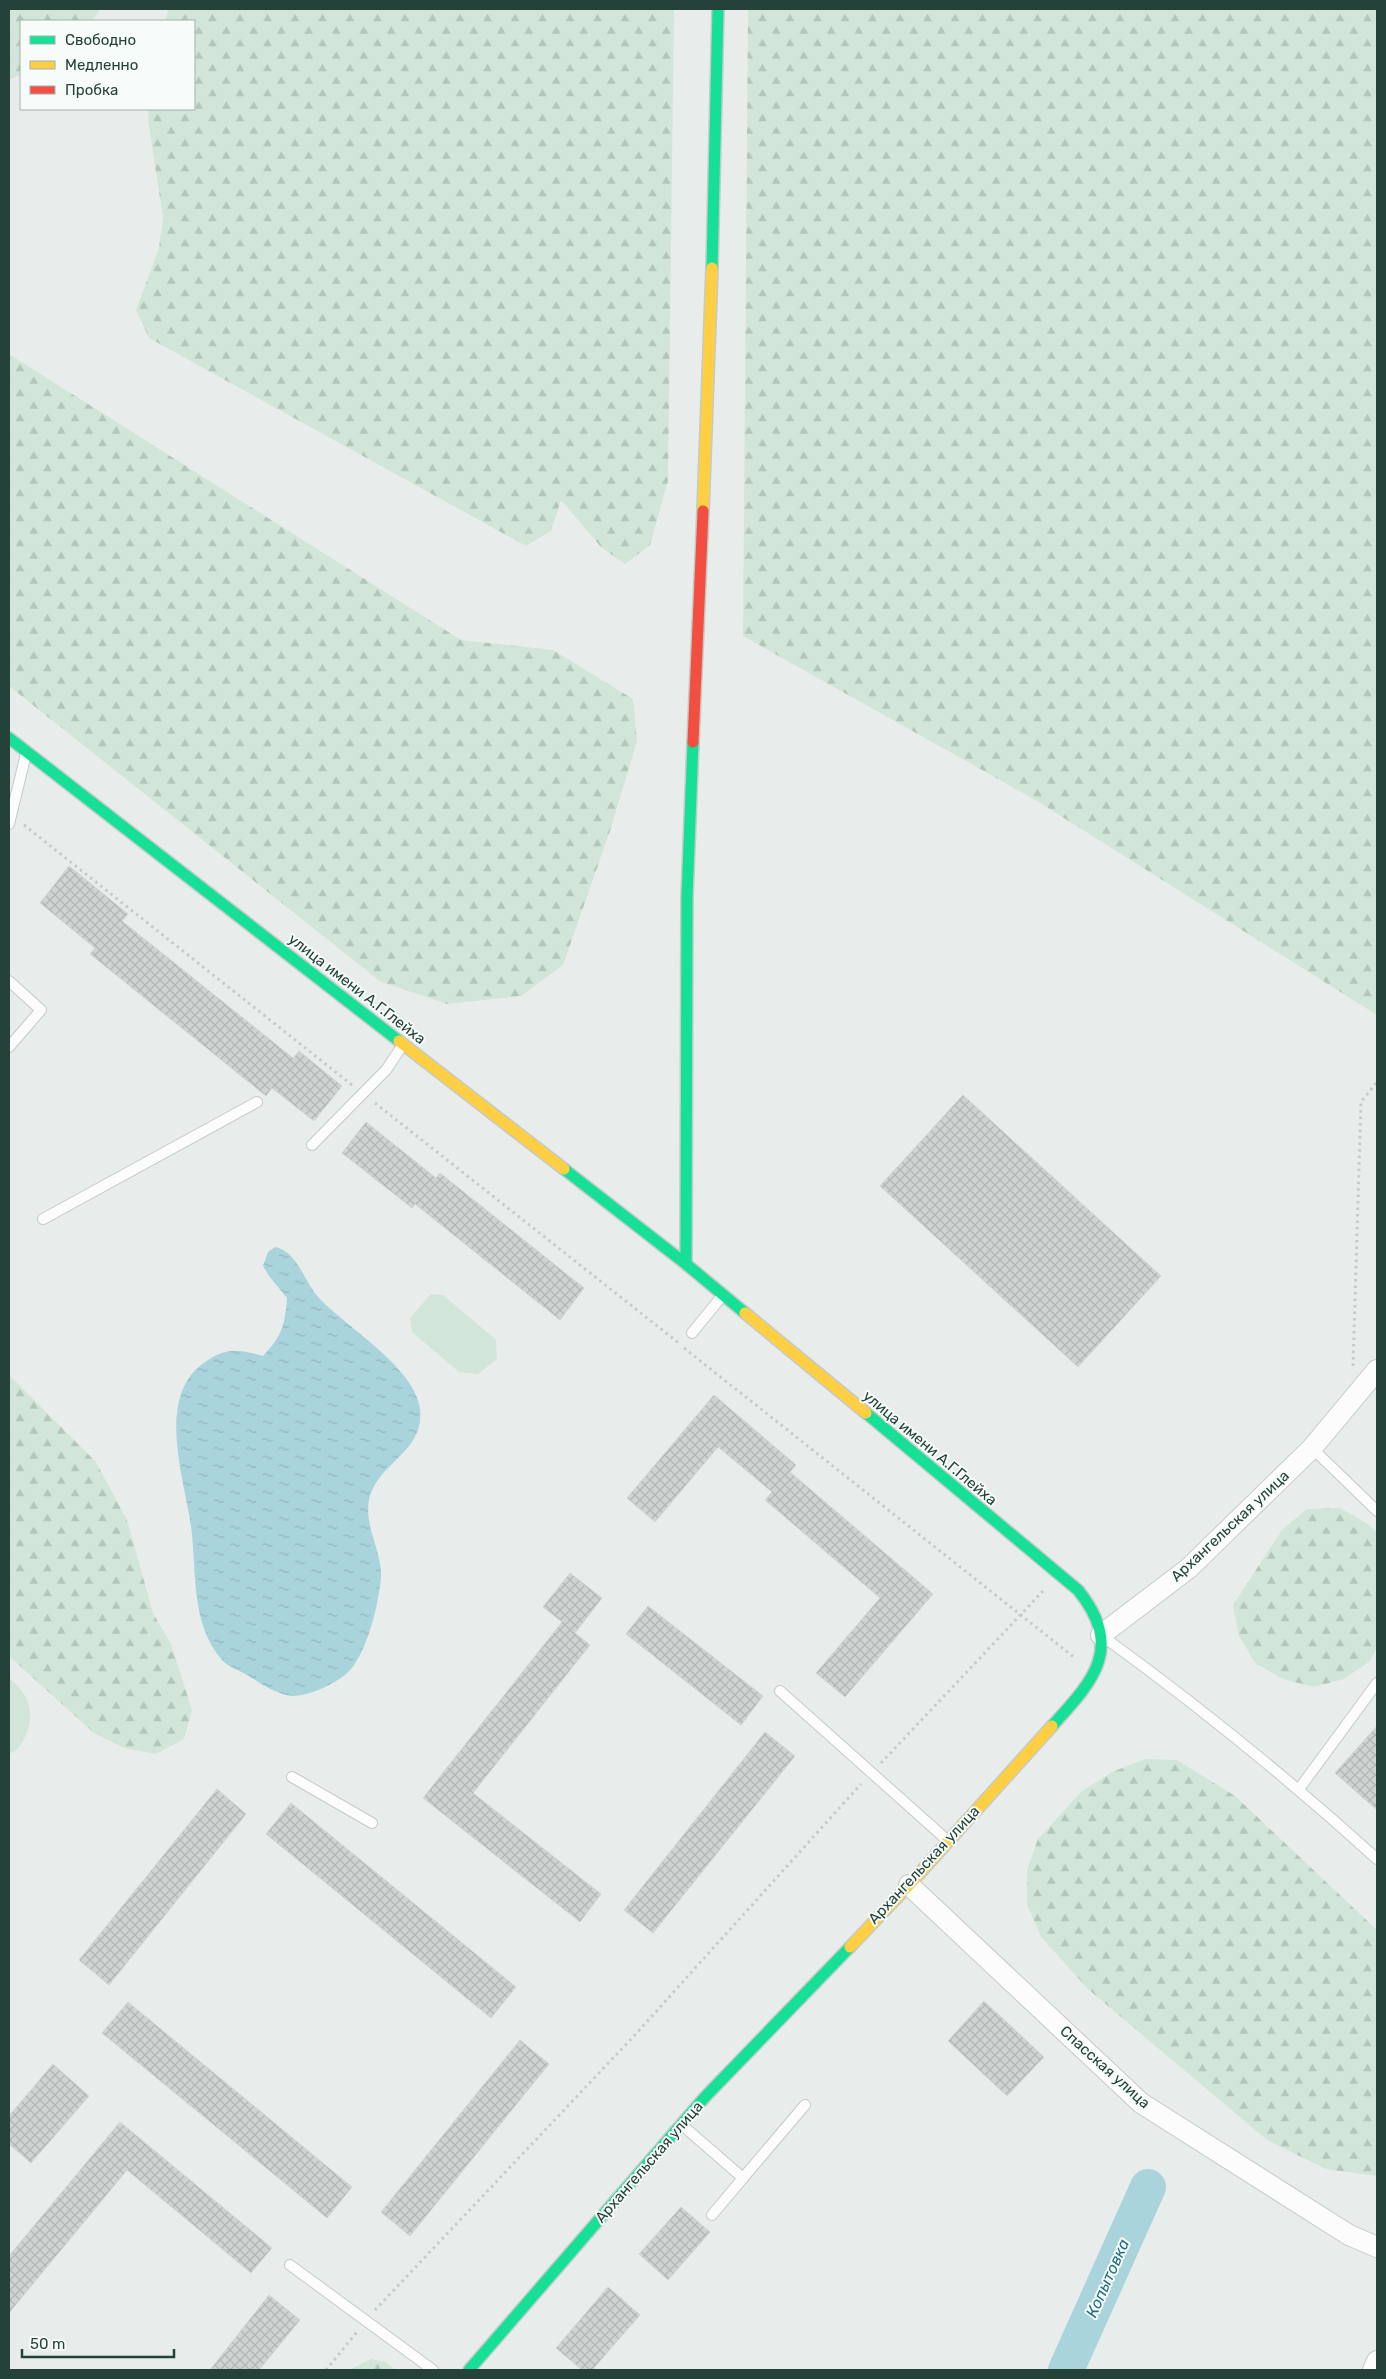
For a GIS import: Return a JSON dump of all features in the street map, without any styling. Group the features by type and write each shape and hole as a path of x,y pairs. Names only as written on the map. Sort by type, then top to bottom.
{"main road":[{"path":"686,1264 688,897 716,181 718,9"},
{"name":"улица имени А.Г.Глейха","path":"9,738 723,1294 1059,1574 1087,1600 1098,1621 1101,1635"},
{"name":"Архангельская улица","path":"469,2370 682,2124 909,1885 947,1840 1087,1687 1094,1675 1099,1660 1101,1635"}],"street":[{"name":"Архангельская улица","path":"1101,1635 1189,1568 1312,1448 1377,1370"},
{"name":"Спасская улица","path":"909,1885 1141,2103 1349,2235 1377,2247"},
{"path":"1373,2370 1377,2361"}],"lane":[{"path":"10,820 27,753"},
{"path":"9,981 41,1010 9,1047"},
{"path":"312,1145 386,1070 403,1043"},
{"path":"43,1219 257,1102"},
{"path":"692,1333 723,1294"},
{"path":"1312,1448 1377,1511"},
{"path":"1101,1635 1189,1700 1299,1789 1377,1859"},
{"path":"1299,1789 1377,1683"},
{"path":"780,1691 947,1840"},
{"path":"292,1777 372,1823"},
{"path":"712,2215 805,2105"},
{"path":"682,2124 743,2178"},
{"path":"290,2265 433,2370"}],"path":[{"path":"10,820 354,1087"},
{"path":"1352,1400 1362,1102 1377,1082"},
{"path":"370,1099 1022,1614 1094,1675"},
{"path":"326,2370 366,2320 634,2036 871,1772 1059,1574"}],"green space":[{"path":"9,9 100,9 93,20 20,20 20,74 9,80"},
{"path":"169,9 674,9 668,481 650,545 625,564 601,547 561,500 551,531 526,546 149,338 136,310 159,248 163,217 148,120 149,110 195,110 195,20 165,20"},
{"path":"748,9 1377,9 1377,1015 1032,798 743,636"},
{"path":"9,354 461,640 553,650 633,699 637,741 610,831 563,965 521,996 447,1004 381,982 9,686"},
{"path":"431,1294 443,1295 496,1340 497,1359 478,1374 459,1372 412,1332 410,1318"},
{"path":"9,1375 96,1462 127,1520 153,1613 171,1644 192,1710 184,1739 156,1754 124,1748 94,1733 9,1656"},
{"path":"1340,1508 1368,1524 1377,1533 1377,1647 1370,1661 1344,1679 1314,1687 1283,1679 1255,1663 1239,1636 1233,1605 1282,1530 1307,1509"},
{"path":"9,1678 18,1686 27,1699 30,1717 24,1739 9,1754"},
{"path":"1145,1759 1177,1760 1235,1796 1377,1930 1377,2176 1326,2169 1267,2140 1088,1989 1041,1937 1027,1904 1027,1870 1038,1839 1081,1792 1112,1772"},
{"path":"371,2359 386,2362 396,2370 349,2370"}],"water":[{"path":"275,1247 290,1255 315,1294 321,1300 394,1364 407,1379 416,1394 420,1409 420,1424 415,1436 408,1447 381,1476 369,1500 369,1519 381,1567 381,1576 376,1610 364,1646 354,1665 342,1677 326,1687 298,1696 280,1693 231,1667 222,1660 204,1630 197,1596 191,1526 179,1462 177,1438 177,1416 181,1395 190,1377 205,1362 226,1352 240,1351 263,1356 278,1336 284,1323 287,1298 263,1266 268,1252"}],"building":[{"path":"69,866 128,914 122,921 293,1058 299,1051 342,1086 314,1121 272,1088 266,1096 90,954 95,948 40,903"},
{"path":"963,1095 1161,1276 1078,1367 880,1186"},
{"path":"366,1122 436,1178 440,1173 584,1288 560,1320 415,1204 412,1208 342,1153"},
{"path":"714,1395 796,1465 790,1472 933,1594 845,1697 816,1673 880,1598 765,1500 772,1492 718,1447 655,1522 627,1498"},
{"path":"570,1573 602,1598 575,1633 590,1645 473,1793 601,1894 580,1922 423,1798 562,1622 543,1607"},
{"path":"648,1606 763,1696 741,1725 626,1634"},
{"path":"1377,1726 1377,1810 1335,1773"},
{"path":"765,1732 795,1756 653,1933 624,1910"},
{"path":"217,1789 246,1814 109,1985 79,1960"},
{"path":"291,1803 516,1987 491,2018 266,1834"},
{"path":"984,2001 1044,2057 1007,2096 948,2041"},
{"path":"128,2002 352,2187 327,2218 102,2033"},
{"path":"520,2040 549,2064 410,2236 381,2212"},
{"path":"53,2064 89,2096 31,2163 9,2144 9,2116"},
{"path":"120,2122 272,2248 251,2273 127,2170 9,2313 9,2256"},
{"path":"681,2207 710,2232 668,2280 639,2254"},
{"path":"608,2287 640,2315 592,2370 582,2370 556,2348"},
{"path":"269,2295 300,2320 259,2370 210,2370"}],"waterway":[{"name":"Копытовка","path":"1066,2370 1148,2187"}],"traffic: fast":[{"path":"712,268 718,9"},
{"path":"9,738 399,1041"},
{"path":"693,742 687,897 686,1264 745,1313"},
{"path":"564,1169 686,1264"},
{"path":"866,1413 1078,1590 1092,1611 1100,1629 1101,1647 1098,1663 1080,1694 1052,1726"},
{"path":"469,2370 705,2097 850,1947"}],"traffic: slow":[{"path":"703,511 712,268"},
{"path":"399,1041 564,1169"},
{"path":"745,1313 866,1413"},
{"path":"850,1947 909,1885 1052,1726"}],"traffic: jam":[{"path":"693,742 703,511"}]}
